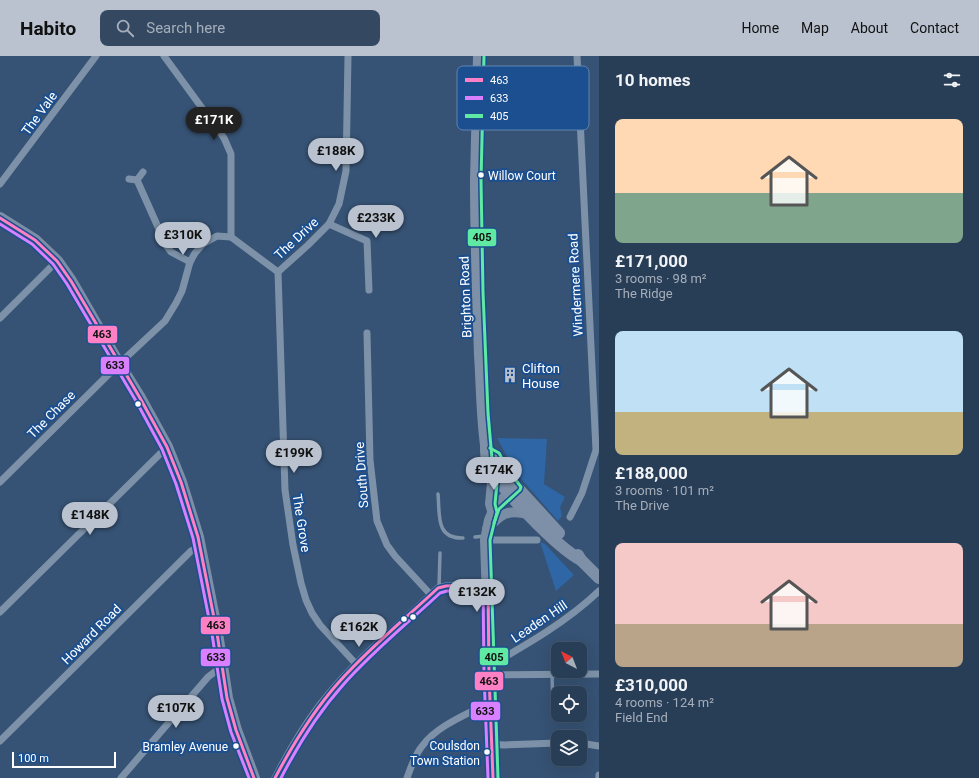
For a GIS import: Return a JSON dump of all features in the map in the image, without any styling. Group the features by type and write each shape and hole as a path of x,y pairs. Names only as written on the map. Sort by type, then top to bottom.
{"highway":[{"name":"Brighton Road","path":"479,56 479,66"},
{"name":"Brighton Road","path":"477,130 476,180 482,413 487,460 493,472"},
{"path":"486,450 494,456 505,474 512,490 528,514 574,557 581,560"},
{"path":"493,472 577,553 581,560 599,578"}],"main road":[{"path":"0,218 35,240 57,261 71,281 167,447 191,512 200,547 217,633 227,698 236,730 254,778"},
{"name":"Brighton Road","path":"492,511 490,504 493,472"},
{"name":"Brighton Road","path":"493,778 486,535 492,511 495,506 512,490"},
{"path":"486,535 505,513 512,512 528,514"}],"street":[{"name":"The Vale","path":"0,184 96,56"},
{"path":"164,56 224,138 231,154 231,237 278,272"},
{"name":"The Drive","path":"278,272 329,224 339,204 346,171 348,56"},
{"name":"Windermere Road","path":"577,56 577,66"},
{"name":"Windermere Road","path":"570,517 571,507 582,493 596,450 581,130"},
{"path":"137,180 143,172"},
{"path":"129,179 137,180"},
{"path":"137,180 170,252 190,262"},
{"path":"329,224 367,241 369,290"},
{"name":"The Chase","path":"0,482 119,364 165,321 182,291 190,262 195,253 203,244 218,236 231,237"},
{"path":"0,318 57,261"},
{"name":"The Grove","path":"278,272 285,490 298,568 306,600 312,613 320,625 356,664"},
{"name":"South Drive","path":"367,333 370,460 377,521 387,546 431,595"},
{"path":"0,612 167,447"},
{"path":"486,535 537,540"},
{"name":"Howard Road","path":"0,741 191,551 200,547"},
{"path":"275,778 291,747 315,711 356,664 439,587 488,584"},
{"name":"Leaden Hill","path":"489,670 542,634 597,593"},
{"path":"121,778 208,677 222,668"},
{"path":"489,670 551,674"},
{"path":"587,674 599,674"},
{"path":"407,778 420,749 431,735 442,727 490,702"},
{"path":"491,744 504,746 551,743"},
{"path":"587,744 599,746"}],"lane":[{"path":"438,494 441,524 444,532 451,537 463,538"},
{"path":"475,537 486,535"},
{"path":"439,587 440,553"}],"shaded area":[{"path":"497,438 547,439 544,484 565,497 560,507 562,516 558,521 516,473"},
{"path":"540,542 545,544 574,575 556,591"}],"transit line":[{"name":"405","path":"484,56 484,66"},
{"name":"405","path":"482,130 481,180 483,292 488,413 492,459 498,472 495,504 497,512 490,540 498,778"},
{"name":"463","path":"0,218 35,240 57,261 71,281 167,447 181,482 198,537 217,633 227,698 236,730 254,778"},
{"name":"633","path":"0,224 32,244 53,264 67,284 136,401 162,449 176,484 193,538 212,634 222,699 231,732 249,778"},
{"name":"405","path":"490,448 499,453 509,471 521,487 520,490 499,509 494,523"},
{"name":"633","path":"483,584 484,675 488,778"},
{"name":"463","path":"488,584 489,675 493,778"},
{"name":"463","path":"275,778 296,740 321,704 362,657 387,634 438,588 446,586 488,584"},
{"name":"633","path":"281,778 301,741 317,718 343,685 366,660 440,593 447,591 488,589"}],"place":[{"name":"Willow Court","path":"481,175"},
{"name":"Clifton House","path":"510,375"},
{"name":"Bramley Avenue","path":"236,746"},
{"name":"Coulsdon Town Station","path":"487,752"}]}
